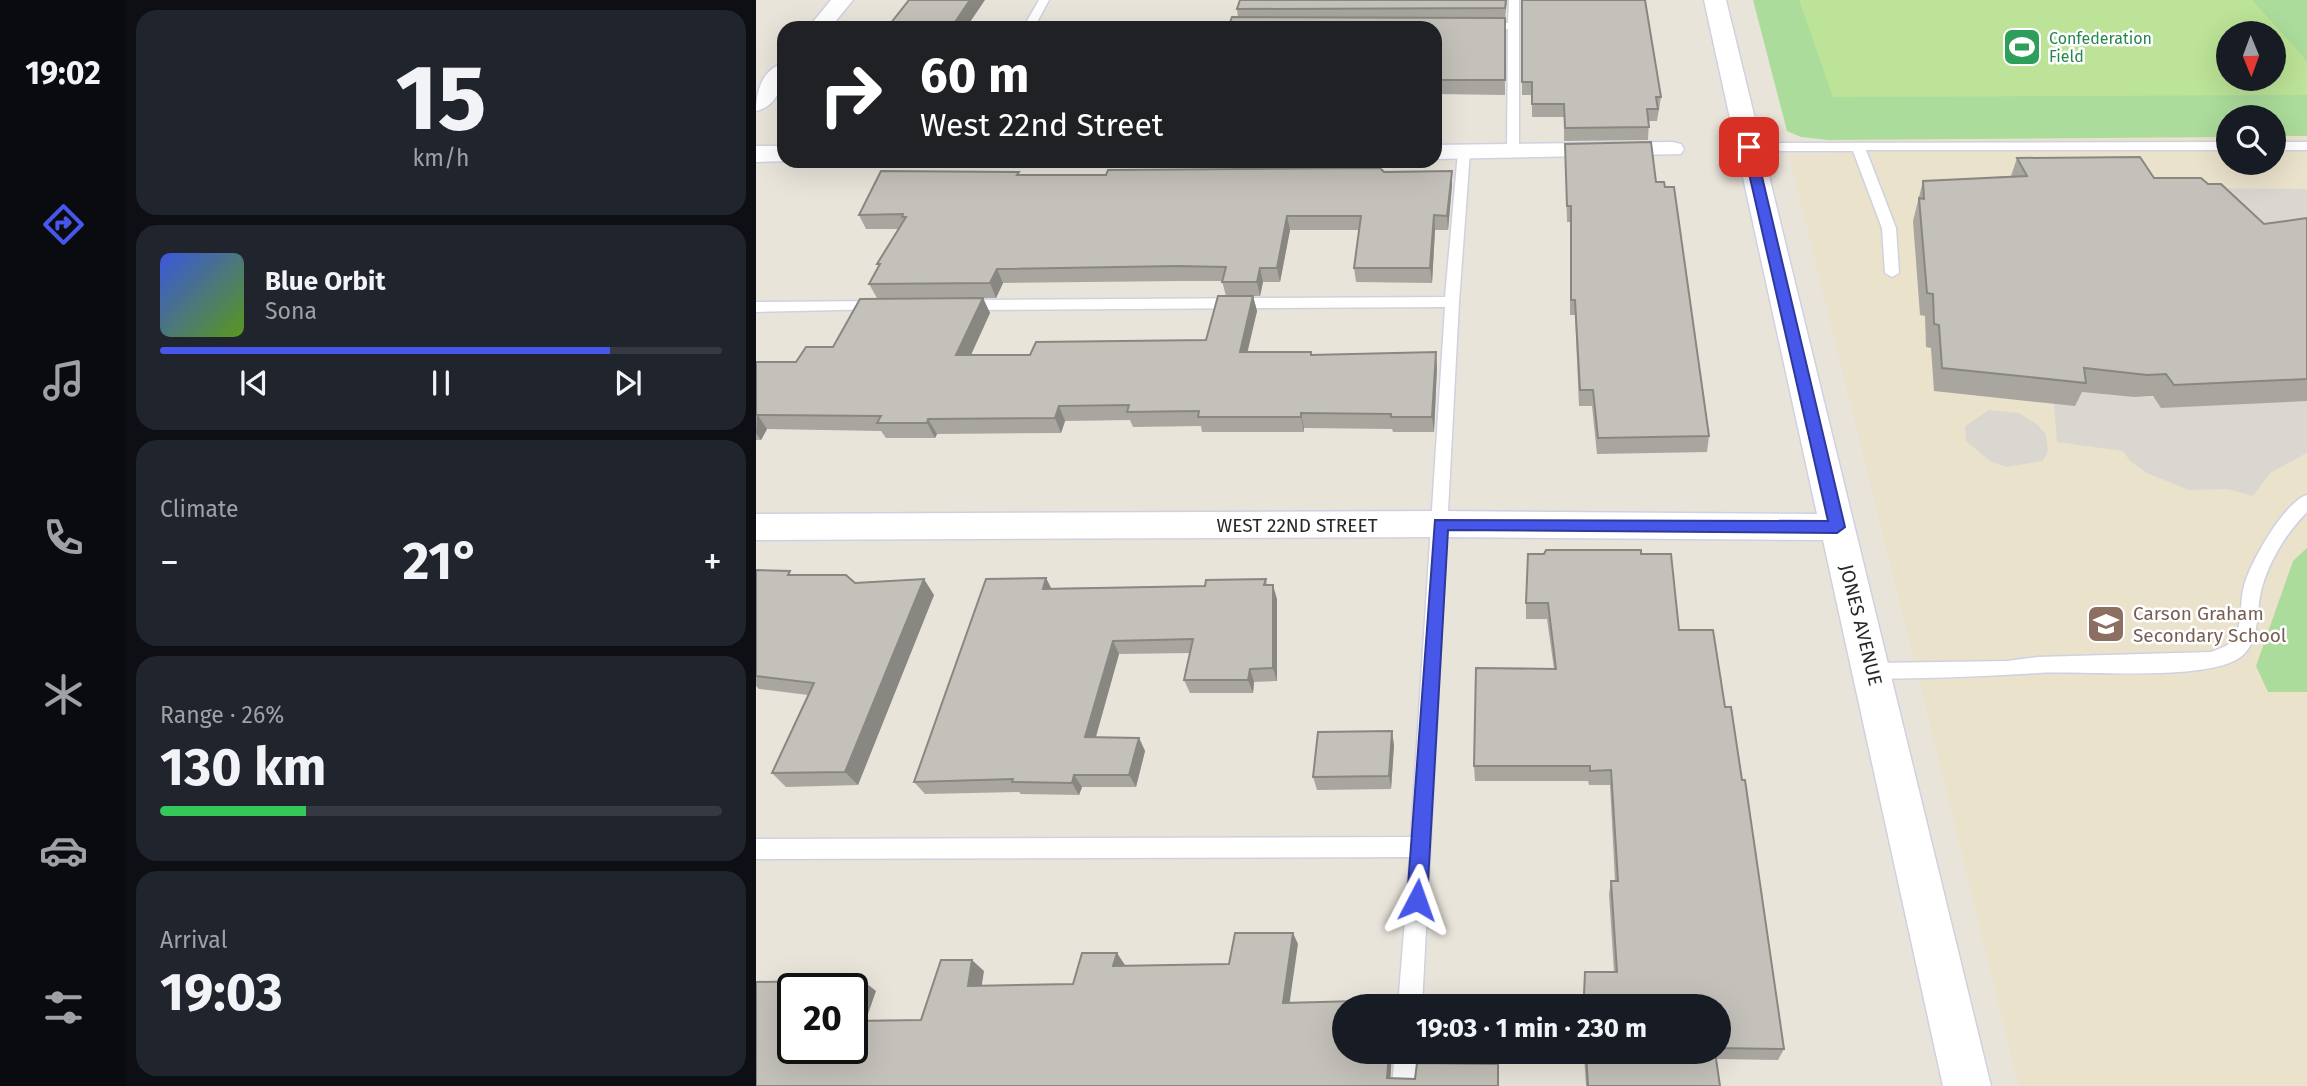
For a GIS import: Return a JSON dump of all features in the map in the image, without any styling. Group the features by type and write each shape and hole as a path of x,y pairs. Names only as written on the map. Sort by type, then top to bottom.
{"street":[{"path":"825,21 842,0"},
{"name":"JONES AVENUE","path":"1715,0 1873,671 1967,1086"},
{"path":"756,104 777,78"},
{"path":"1442,152 1672,149"},
{"path":"756,154 777,153"},
{"name":"WEST 22ND STREET","path":"756,527 1441,524 1837,527"}],"lane":[{"path":"1033,21 1044,0"},
{"path":"1513,151 1514,0"},
{"path":"1472,26 1514,26"},
{"path":"1749,147 2216,146"},
{"path":"2286,146 2307,146"},
{"path":"1858,147 1889,228 1892,273"},
{"path":"1411,994 1441,524 1452,302 1464,152"},
{"path":"951,305 1452,302"},
{"path":"756,306 895,306"},
{"path":"1873,671 2007,670 2038,665 2184,663 2213,660 2237,649 2248,630 2253,585 2268,553 2290,518 2307,501"},
{"path":"756,849 1421,847"},
{"path":"1405,1086 1406,1064"}],"shaded area":[{"name":"Carson Graham Secondary School","path":"2286,136 2307,136 2307,1086 2019,1086 1789,155 1833,155 1828,140 2216,137 2216,175 2286,175"},
{"path":"2189,188 2307,189 2307,239 2251,247"},
{"path":"2073,391 2134,397 2307,401 2307,453 2270,473 2253,496 2228,489 2189,490 2147,473 2130,461 2123,451 2057,442 2054,404"},
{"path":"1989,410 2019,413 2038,425 2046,435 2048,451 2043,461 2006,467 1990,461 1966,441 1965,426"}],"green space":[{"name":"Confederation Field","path":"1753,0 2307,0 2307,136 2286,136 2286,105 2216,105 2216,137 1828,140 1801,137 1787,131"},
{"name":"Confederation Field","path":"1799,0 2252,0 2271,21 2216,21 2216,91 2286,91 2286,38 2307,61 2307,95 1833,97"},
{"path":"2307,548 2307,692 2268,692 2256,666 2293,561"}],"building":[{"path":"909,0 970,0 956,21 892,21"},
{"path":"1240,0 1506,0 1505,8 1237,9"},
{"path":"1522,0 1645,0 1661,97 1656,97 1658,109 1647,109 1649,127 1565,128 1564,104 1532,104 1532,82 1522,82"},
{"path":"1232,17 1505,18 1505,80 1442,80 1442,21 1231,21"},
{"path":"1651,142 1656,182 1664,182 1665,187 1674,187 1709,436 1598,438 1593,390 1580,390 1575,300 1571,300 1571,206 1567,206 1565,144"},
{"path":"2140,157 2154,178 2201,178 2208,184 2221,184 2264,224 2307,218 2307,379 2174,385 2166,374 2147,375 2084,368 2086,383 1942,368 1939,325 1934,324 1933,294 1927,293 1919,198 1924,199 1923,181 2027,176 2017,158"},
{"path":"1380,168 1384,172 1452,171 1447,216 1434,215 1430,268 1354,268 1361,216 1287,216 1277,268 1260,268 1257,282 1222,282 1226,267 1177,266 997,269 990,283 869,284 880,264 877,264 906,217 902,217 903,214 859,215 881,171 1106,175 1108,170"},
{"path":"1218,296 1253,296 1240,352 1311,352 1311,355 1436,352 1432,417 1301,413 1301,417 1198,417 1199,411 1127,412 1129,405 1059,406 1055,418 928,419 927,423 877,423 881,416 756,415 756,362 796,362 806,347 833,347 860,299 983,298 956,355 1030,355 1036,342 1206,340"},
{"path":"1546,550 1641,550 1641,554 1671,554 1679,630 1713,630 1725,707 1731,707 1742,780 1745,780 1784,1049 1731,1048 1731,994 1584,994 1585,972 1617,972 1611,881 1618,881 1611,770 1590,771 1590,766 1474,766 1476,668 1556,669 1548,603 1526,603 1528,554 1544,554"},
{"path":"756,570 790,571 788,575 846,575 855,583 924,579 845,772 772,773 814,683 756,676"},
{"path":"1046,578 1043,589 1205,586 1206,580 1266,579 1264,585 1273,585 1273,668 1250,669 1248,680 1184,680 1193,639 1113,641 1085,737 1139,738 1129,775 1074,775 1072,783 1012,782 1013,779 914,782 986,579"},
{"path":"1392,731 1389,776 1313,777 1318,732"},
{"path":"1235,933 1293,933 1283,1003 1332,1002 1332,1064 1388,1064 1387,1078 1415,1079 1417,1064 1498,1064 1498,1086 756,1086 756,982 777,982 777,1064 868,1064 868,1021 921,1020 941,960 972,960 968,986 1073,984 1082,953 1117,953 1113,966 1229,964"},
{"path":"1587,1064 1717,1064 1720,1086 1588,1086"}],"place":[{"name":"Confederation Field","path":"2022,47"},
{"name":"Carson Graham Secondary School","path":"2106,624"}],"route":[{"path":"1417,900 1441,524 1837,527 1749,147"}]}
